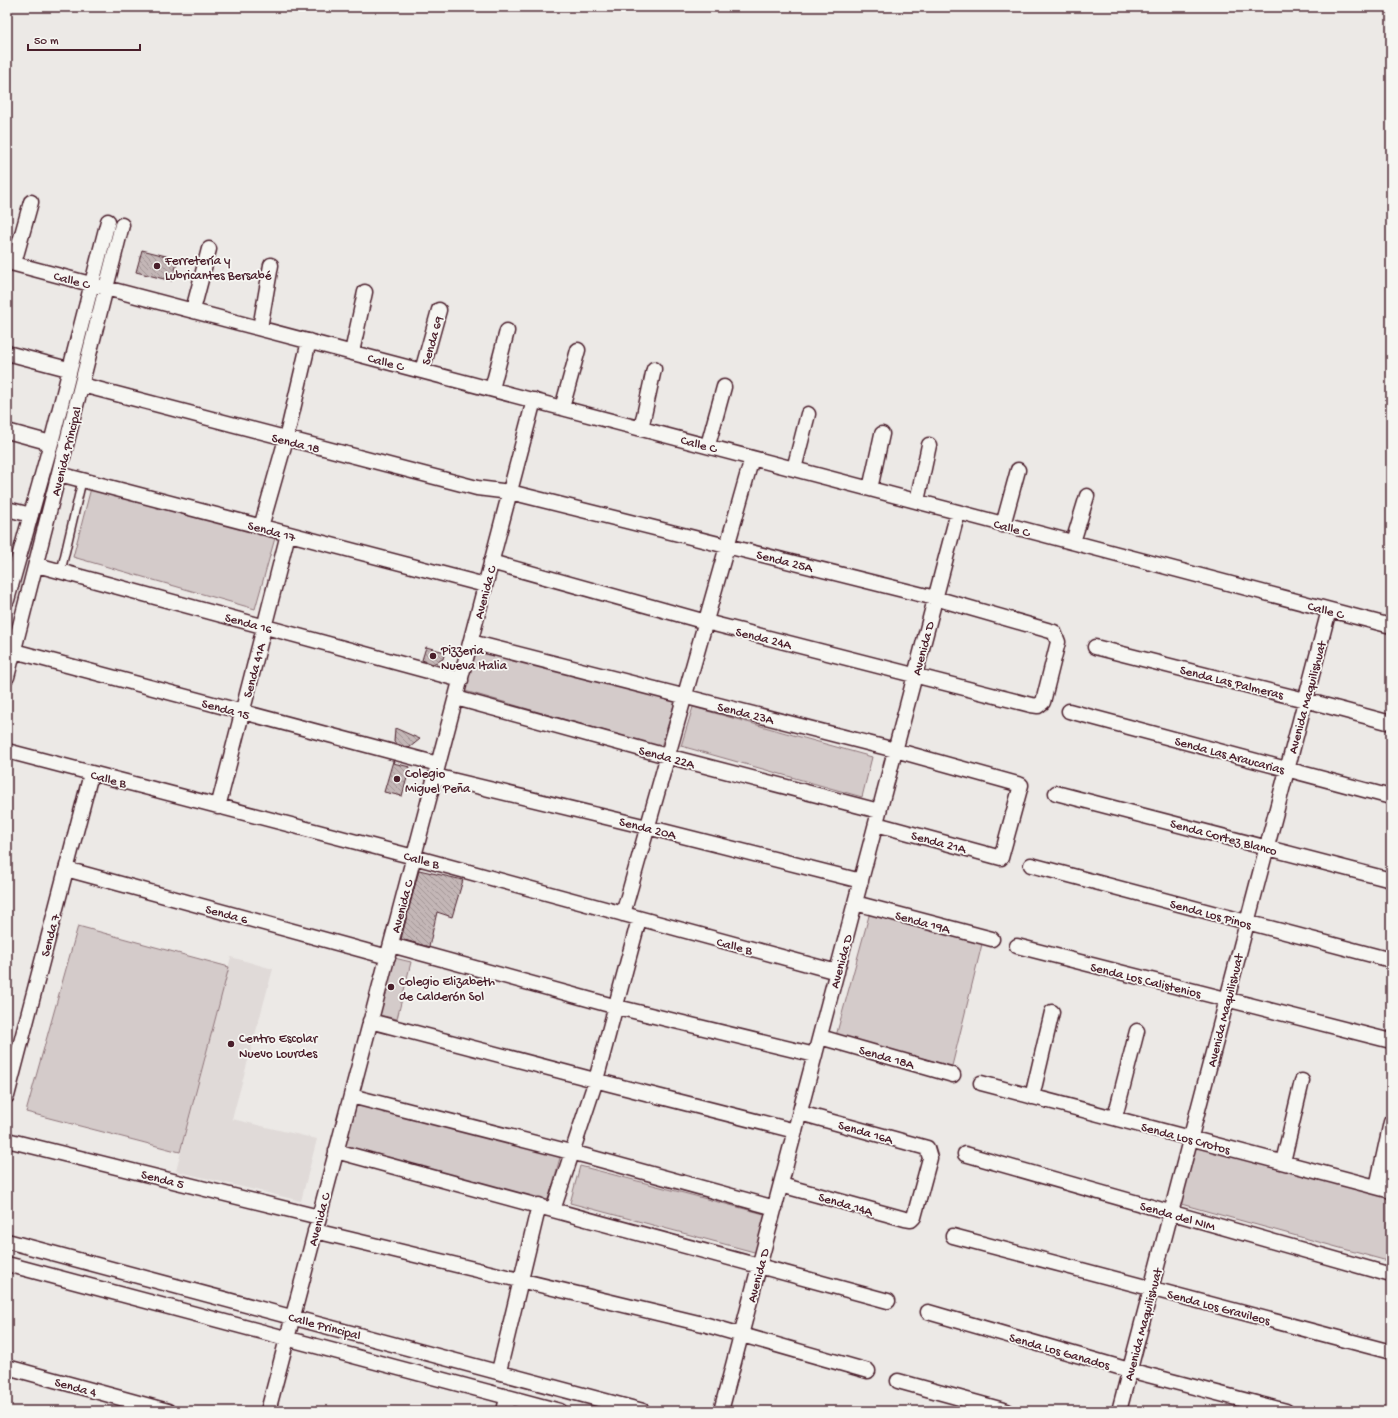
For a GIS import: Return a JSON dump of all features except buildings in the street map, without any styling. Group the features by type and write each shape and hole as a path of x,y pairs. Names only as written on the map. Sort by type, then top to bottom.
{"street":[{"path":"10,263 31,202"},
{"name":"Avenida Principal","path":"8,593 31,515 108,221"},
{"name":"Avenida Principal","path":"7,677 37,565 122,225"},
{"path":"192,310 209,249"},
{"name":"Calle C","path":"10,263 708,445 1003,525 1391,626"},
{"path":"260,328 271,265"},
{"path":"352,352 365,292"},
{"name":"Senda 69","path":"422,371 439,310"},
{"path":"492,389 507,331"},
{"path":"261,527 286,439 309,341"},
{"path":"562,408 578,350"},
{"path":"7,352 68,369"},
{"path":"641,428 654,369"},
{"name":"Senda 18","path":"82,386 477,488 510,492"},
{"path":"708,445 724,388"},
{"name":"Avenida C","path":"268,1411 534,400"},
{"path":"794,469 808,414"},
{"path":"7,431 50,443"},
{"path":"870,489 882,434"},
{"path":"917,501 929,445"},
{"path":"623,914 752,458"},
{"path":"1003,525 1018,470"},
{"name":"Senda 17","path":"59,474 485,585"},
{"name":"Senda 25A","path":"510,492 935,598 1054,632 1057,636 1058,642 1043,702 1038,706"},
{"path":"1073,542 1087,496"},
{"path":"7,509 31,515"},
{"name":"Avenida D","path":"721,1411 958,512"},
{"name":"Senda 41A","path":"218,807 288,534"},
{"name":"Senda 24A","path":"492,562 706,622 1038,706"},
{"name":"Senda 16","path":"37,565 461,680"},
{"name":"Avenida Maquilishuat","path":"1119,1411 1227,999 1265,847 1329,610"},
{"name":"Senda 23A","path":"471,642 895,750 1021,785 1002,858"},
{"name":"Senda Las Palmeras","path":"1095,647 1391,723"},
{"name":"Senda 15","path":"14,651 242,712 437,770"},
{"name":"Senda 22A","path":"456,698 667,756 877,817"},
{"name":"Senda Las Araucarias","path":"1069,711 1391,797"},
{"name":"Calle B","path":"7,751 414,857 837,972"},
{"name":"Senda 20A","path":"437,770 647,827 861,881"},
{"name":"Senda 7","path":"7,1096 91,774"},
{"name":"Senda Cortez Blanco","path":"1056,792 1391,880"},
{"name":"Senda 21A","path":"877,817 1002,858"},
{"name":"Senda Los Pinos","path":"1031,865 1246,923 1391,960"},
{"name":"Senda 6","path":"66,869 389,951 815,1055"},
{"name":"Senda 19A","path":"855,903 992,939"},
{"path":"554,1210 596,1080 617,1007 639,919"},
{"name":"Senda Los Calistenios","path":"1017,946 1391,1041"},
{"path":"1032,1097 1052,1012"},
{"path":"370,1021 795,1130"},
{"path":"1115,1117 1137,1031"},
{"name":"Senda 18A","path":"820,1037 953,1075"},
{"path":"1283,1162 1302,1081"},
{"name":"Senda Los Crotos","path":"981,1083 1115,1117 1391,1191"},
{"path":"351,1096 573,1153 775,1208"},
{"name":"Senda 16A","path":"800,1113 927,1148 930,1153 914,1217 911,1220"},
{"path":"1377,1187 1391,1122"},
{"name":"Senda 5","path":"7,1140 319,1217"},
{"path":"336,1151 888,1300"},
{"name":"Senda del NIM","path":"965,1154 1170,1214 1391,1275"},
{"name":"Senda 14A","path":"781,1184 911,1220"},
{"path":"499,1371 539,1206"},
{"path":"315,1231 522,1279 742,1334 868,1371"},
{"name":"Senda Los Gravileos","path":"953,1236 1391,1352"},
{"name":"Calle Principal","path":"7,1241 499,1371 643,1411"},
{"name":"Calle Principal","path":"7,1264 287,1338 505,1404 560,1411"},
{"name":"Senda Los Ganados","path":"928,1312 1129,1370 1286,1411"},
{"name":"Senda 4","path":"7,1367 168,1411"},
{"path":"898,1381 1007,1411"}],"lane":[{"path":"61,571 82,481"}],"shaded area":[{"path":"91,488 275,538 255,609 73,557"},
{"path":"477,648 675,702 661,747 465,691"},
{"path":"693,707 872,757 862,797 681,746"},
{"path":"870,912 982,944 952,1066 836,1036"},
{"path":"78,926 229,967 180,1152 26,1112"},
{"name":"Colegio Elizabeth de Calderón Sol","path":"386,956 411,962 397,1019 370,1013"},
{"name":"Centro Escolar Nuevo Lourdes","path":"231,957 273,969 232,1119 317,1139 301,1201 176,1171"},
{"path":"354,1102 561,1154 548,1202 342,1148"},
{"path":"1196,1145 1391,1197 1391,1262 1181,1204"},
{"path":"580,1166 768,1215 758,1253 570,1203"}],"place":[{"name":"Ferretería y Lubricantes Bersabé","path":"157,266"},
{"name":"Pizzeria Nueva Italia","path":"433,656"},
{"name":"Colegio Miguel Peña","path":"397,779"},
{"name":"Colegio Elizabeth de Calderón Sol","path":"391,987"},
{"name":"Centro Escolar Nuevo Lourdes","path":"231,1044"}]}
